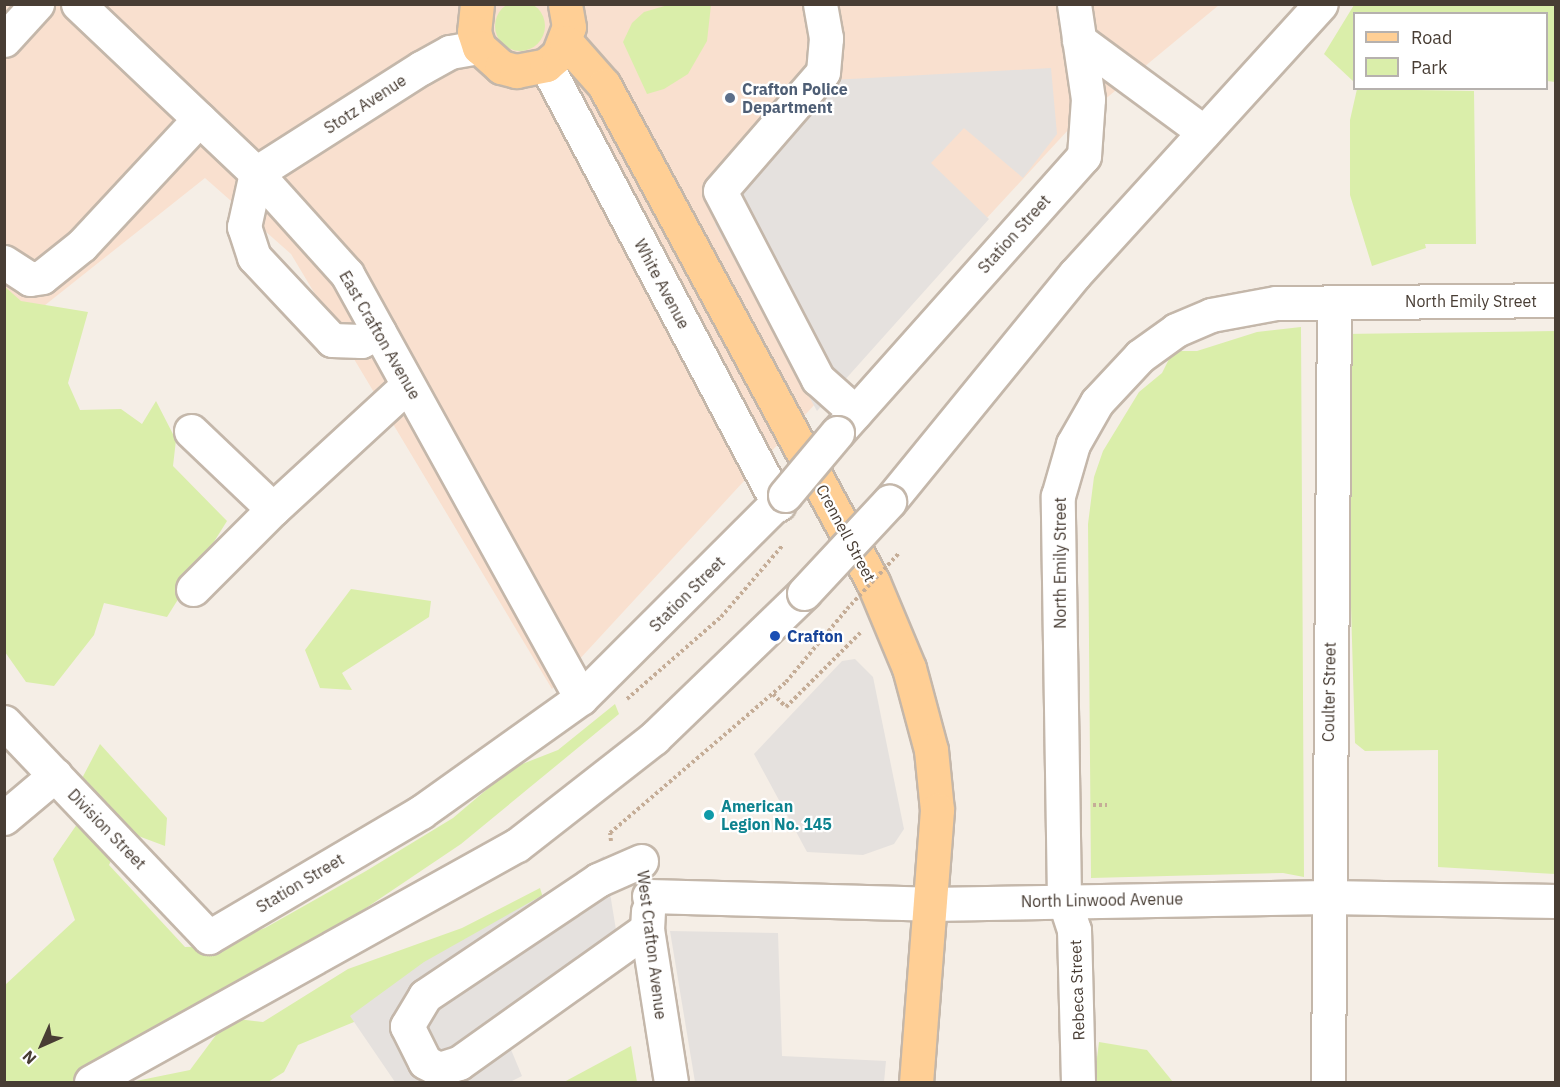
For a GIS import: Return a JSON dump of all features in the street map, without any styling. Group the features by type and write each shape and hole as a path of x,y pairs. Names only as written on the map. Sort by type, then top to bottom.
{"main road":[{"path":"477,4 474,32 479,47 501,68 532,70 556,54 570,27 566,5"},
{"name":"Crennell Street","path":"556,54 604,85 885,609 911,676 931,750 937,810 916,1083"}],"street":[{"path":"4,40 37,4"},
{"name":"East Crafton Avenue","path":"78,4 256,173 347,274 581,698"},
{"path":"820,4 826,38 823,72 720,191 818,379 846,423"},
{"path":"1074,4 1079,40 1204,132"},
{"path":"91,1083 517,845 654,738 804,593 889,502 1075,274 1321,4"},
{"name":"Station Street","path":"209,937 421,812 581,698 781,499 1084,156 1088,99 1079,40"},
{"name":"Stotz Avenue","path":"256,173 421,68 450,52 479,47"},
{"name":"White Avenue","path":"556,54 781,499"},
{"path":"4,262 30,279 42,277 90,237 199,119"},
{"path":"256,173 244,226 254,257 332,340 361,341 379,332"},
{"name":"North Emily Street","path":"1064,899 1058,496 1073,444 1097,402 1140,356 1176,330 1210,315 1267,304 1556,300"},
{"name":"Coulter Street","path":"1328,1083 1327,897 1334,302"},
{"path":"193,589 273,509 408,385"},
{"path":"191,431 273,509"},
{"name":"Division Street","path":"4,722 209,937"},
{"path":"4,818 55,776"},
{"path":"639,852 425,996 407,1026 425,1062 439,1069 459,1063 647,929"},
{"name":"West Crafton Avenue","path":"639,852 648,896 647,929 671,1083"},
{"name":"North Linwood Avenue","path":"648,896 930,904 1064,899 1327,897 1556,901"},
{"name":"Rebeca Street","path":"1064,899 1074,930 1078,1083"}],"path":[{"path":"721,617 787,541"},
{"path":"639,852 612,854 610,833 773,694 899,553"},
{"path":"773,694 786,707 859,634"}],"shaded area":[{"path":"4,5 1219,5 1069,129 552,689 291,254 205,178 25,321 5,302"},
{"path":"1051,68 1057,134 1023,178 964,128 931,163 989,219 817,411 715,224 832,80"},
{"path":"855,659 873,677 904,829 894,844 863,855 807,852 754,754 842,661"},
{"path":"604,856 622,967 507,1040 522,1076 510,1082 395,1082 350,1016 424,962 541,896"},
{"path":"670,931 778,933 782,1056 886,1061 884,1082 695,1082"}],"green space":[{"path":"525,1 538,8 544,16 544,36 538,44 530,50 515,51 502,44 496,36 495,21 502,8 510,2"},
{"path":"668,5 711,5 707,41 688,74 664,89 647,94 623,42 632,23 644,12"},
{"path":"1354,5 1555,5 1555,82 1548,81 1548,12 1353,12 1353,81 1324,54"},
{"path":"1357,90 1474,91 1476,244 1425,244 1426,248 1372,266 1350,195 1350,120"},
{"path":"4,286 21,301 88,312 68,383 80,410 121,409 142,424 156,401 176,440 173,466 227,521 167,617 104,603 94,635 54,686 26,682 5,652"},
{"path":"1301,327 1304,877 1283,873 1091,878 1088,524 1094,477 1103,451 1139,392 1162,373 1173,351 1197,351 1257,332"},
{"path":"1555,331 1555,874 1438,867 1438,750 1365,751 1355,743 1343,334"},
{"path":"351,589 431,601 429,617 342,673 352,690 320,688 305,650"},
{"path":"615,704 619,714 461,844 311,945 73,1082 5,1082 5,985 75,920 53,859 93,801 79,784 100,744 167,818 165,846 125,831 109,865 185,947 216,946 265,928 366,871 453,818 512,768 558,750"},
{"path":"540,888 544,901 395,999 354,1022 298,1045 284,1072 268,1082 131,1082 190,1070 219,1031 238,1019 263,1022 348,969 462,928"},
{"path":"1099,1042 1147,1050 1173,1082 1094,1082"},
{"path":"631,1046 637,1082 564,1082"}],"place":[{"name":"Crafton Police Department","path":"730,98"},
{"name":"Crafton","path":"775,636"},
{"name":"American Legion No. 145","path":"709,815"}]}
